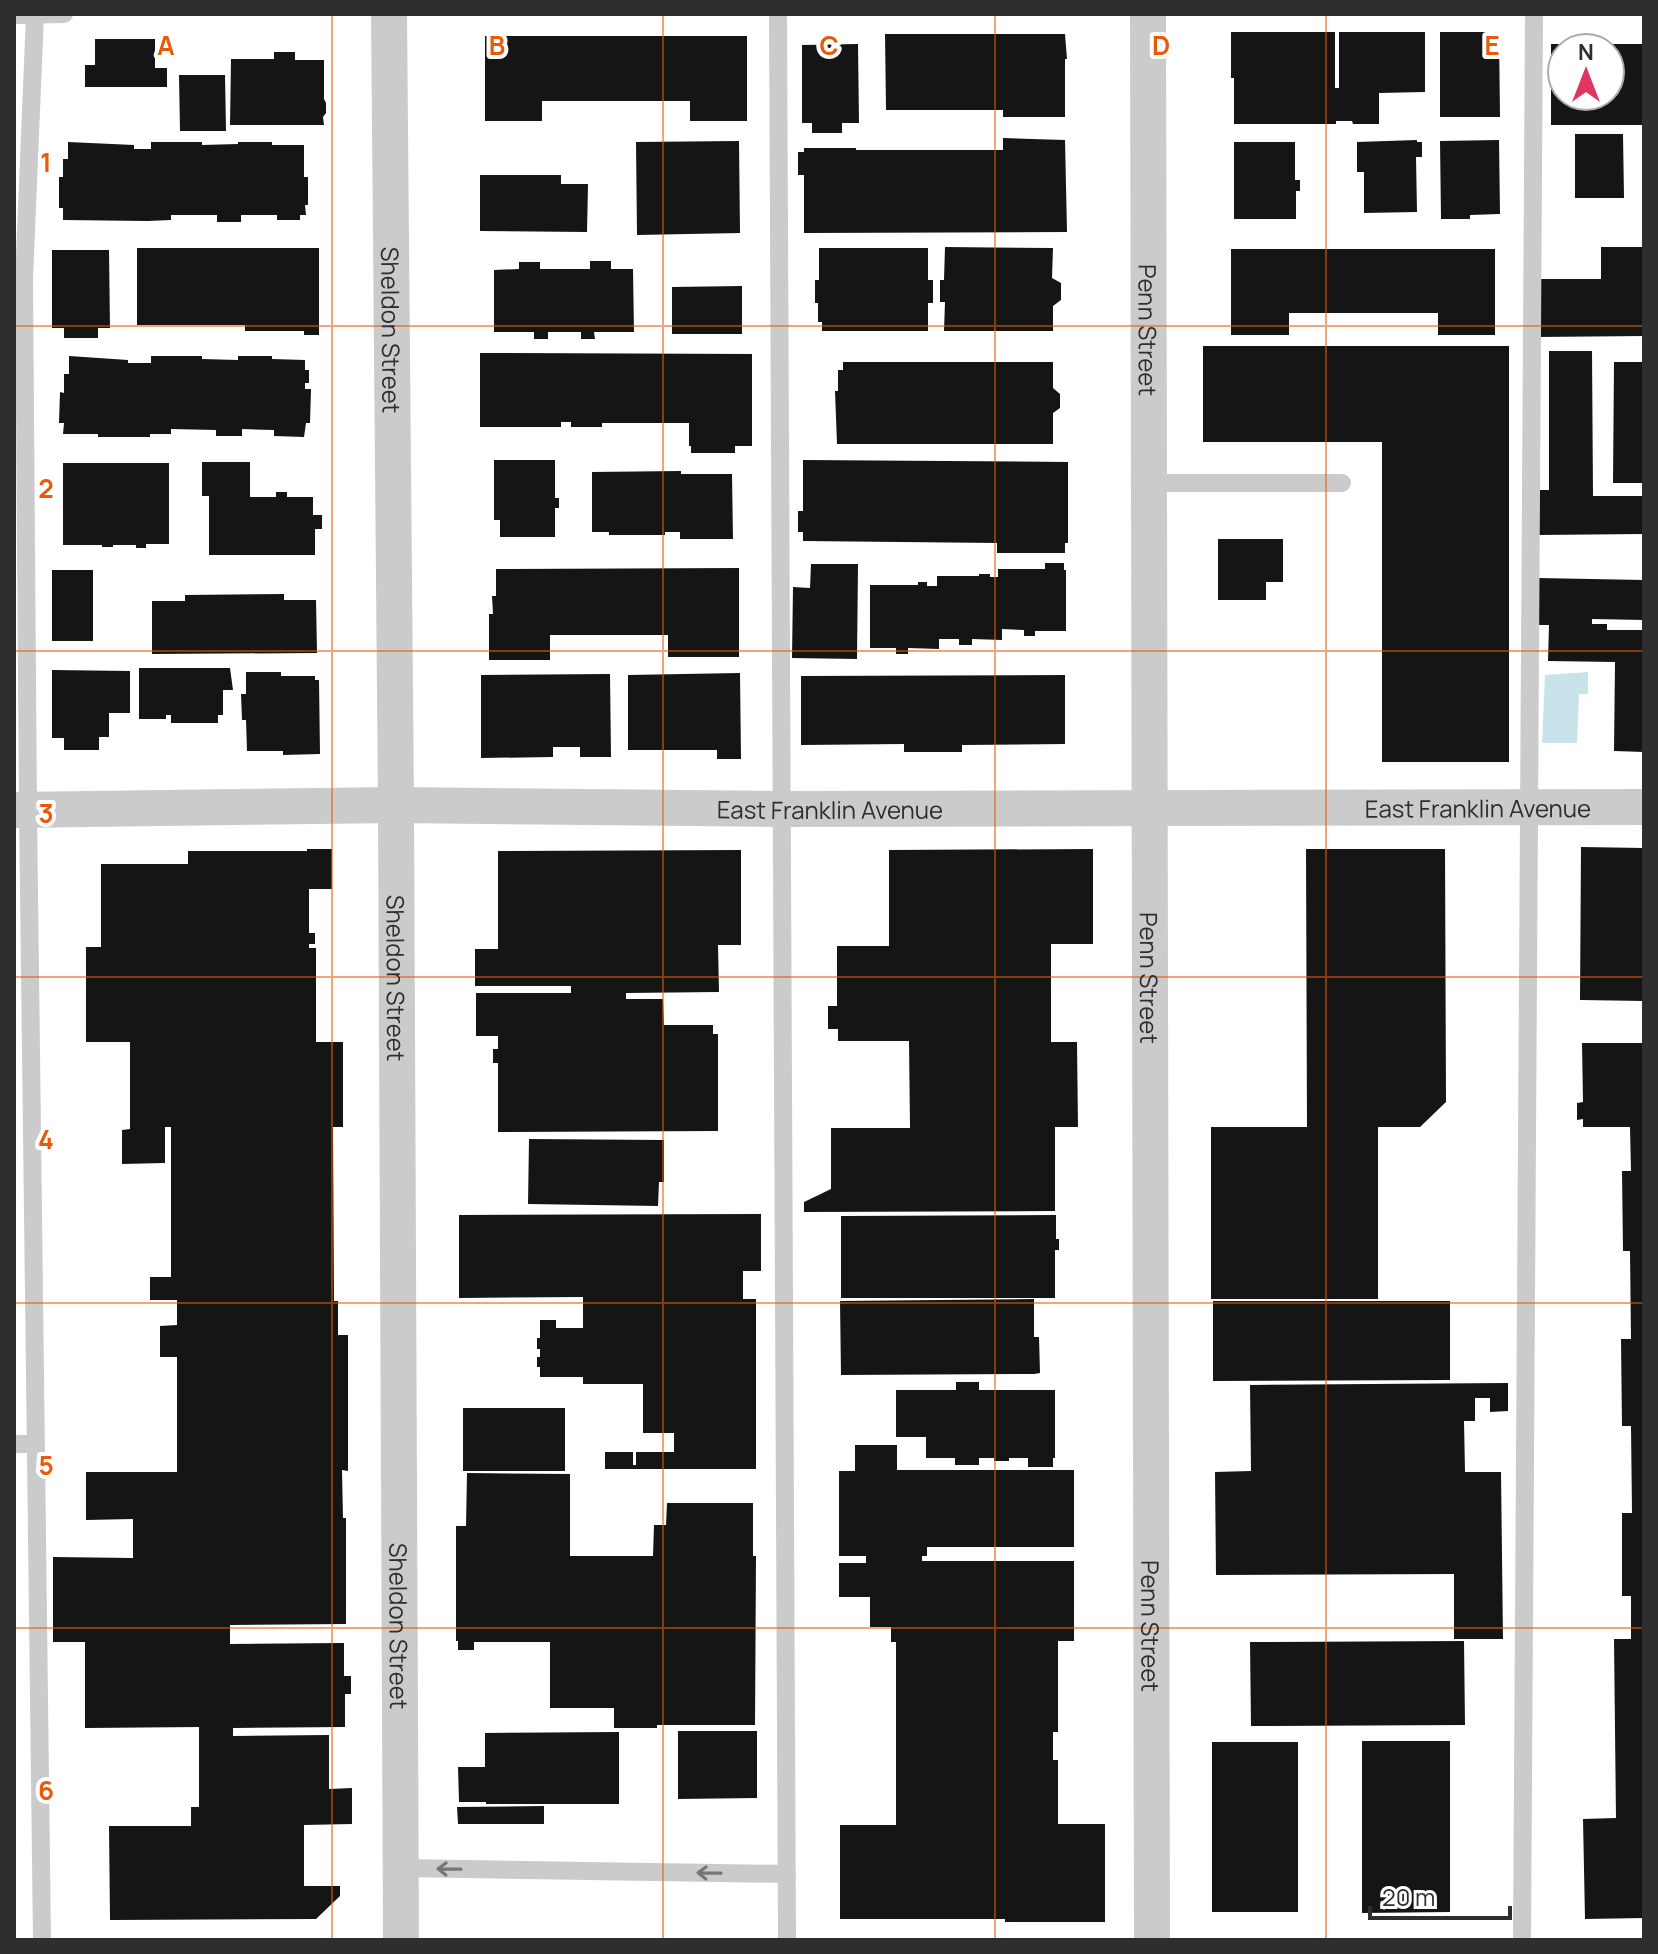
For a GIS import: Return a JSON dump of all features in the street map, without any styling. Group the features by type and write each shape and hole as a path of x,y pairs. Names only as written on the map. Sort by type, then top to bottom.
{"street":[{"name":"Sheldon Street","path":"389,14 401,1940"},
{"name":"Penn Street","path":"1148,14 1152,1940"},
{"name":"East Franklin Avenue","path":"21,810 396,805 781,809 1644,807"}],"lane":[{"path":"14,15 64,14"},
{"path":"778,14 787,1940"},
{"path":"1522,1940 1534,14"},
{"path":"35,15 24,279 21,810 23,1178 35,1444 42,1940"},
{"path":"1149,483 1342,483"},
{"path":"14,1444 35,1444"},
{"path":"401,1868 787,1874"}],"water":[{"path":"1588,672 1588,694 1579,694 1577,743 1542,743 1545,675"}],"building":[{"path":"1231,32 1335,32 1335,88 1339,88 1339,32 1425,32 1425,92 1379,93 1379,124 1336,121 1336,124 1234,124"},
{"path":"1440,32 1499,32 1500,117 1440,117"},
{"path":"885,34 1065,34 1065,117 1003,117 1003,110 886,110"},
{"path":"485,36 747,36 747,121 690,121 690,101 542,101 542,121 485,121"},
{"path":"95,39 155,39 155,68 167,68 167,87 85,87 85,65 95,65"},
{"path":"858,44 859,123 842,123 842,133 812,133 812,123 802,123 802,45"},
{"path":"1626,44 1644,44 1644,125 1551,125 1551,112 1626,112"},
{"path":"274,52 295,52 295,60 324,60 324,125 230,125 231,59 274,59"},
{"path":"179,75 225,75 226,131 180,131"},
{"path":"1575,134 1623,134 1624,198 1575,198"},
{"path":"1003,138 1065,140 1067,232 804,233 804,175 798,175 798,152 804,152 804,148 1003,150"},
{"path":"1499,140 1500,214 1470,215 1470,219 1441,219 1440,141"},
{"path":"739,141 740,233 637,235 636,142"},
{"path":"68,142 134,145 134,149 151,149 151,142 304,145 304,177 308,177 306,215 300,215 300,220 277,220 277,215 241,215 241,222 217,222 217,215 171,215 171,220 148,221 63,220 63,208 59,208 59,177 63,177 63,159 68,159"},
{"path":"1234,142 1295,142 1295,180 1300,180 1300,191 1296,191 1296,219 1234,219"},
{"path":"1357,142 1422,142 1422,157 1416,157 1417,212 1364,213 1364,172 1357,172"},
{"path":"480,175 561,175 561,184 588,184 587,232 480,231"},
{"path":"945,247 1053,248 1052,278 1061,283 1061,300 1053,306 1053,331 944,331 945,302 940,302 940,280 944,280"},
{"path":"1601,247 1644,247 1644,336 1537,337 1536,279 1601,279"},
{"path":"137,248 319,248 319,335 304,335 304,331 245,331 245,325 137,325"},
{"path":"819,248 928,248 928,280 933,280 933,303 928,303 928,331 822,331 822,322 818,322 818,303 815,303"},
{"path":"1231,249 1495,249 1495,335 1438,335 1438,313 1289,313 1289,335 1231,335"},
{"path":"52,250 109,250 110,328 98,328 98,338 64,338 64,328 52,328"},
{"path":"590,261 611,261 611,269 633,269 634,332 594,332 595,339 581,339 581,332 548,332 548,339 534,339 534,332 494,332 494,270 519,269 519,262 540,262 540,269 590,269"},
{"path":"742,286 742,334 672,334 672,287"},
{"path":"1203,346 1509,346 1509,762 1382,762 1382,442 1203,442"},
{"path":"1549,351 1592,351 1593,496 1644,496 1644,534 1538,535 1538,490 1549,490"},
{"path":"480,353 752,354 752,446 735,446 735,453 691,453 689,423 602,423 602,427 571,427 571,422 561,422 561,427 480,427"},
{"path":"69,356 128,360 128,363 151,363 151,356 238,360 238,356 272,356 272,359 305,360 309,383 305,383 305,389 311,389 310,423 306,423 304,437 274,436 274,430 242,429 242,436 216,436 216,430 171,429 171,434 150,434 150,437 63,434 64,423 59,423 60,392 64,393 64,374 69,374"},
{"path":"843,362 1053,362 1053,388 1060,394 1060,408 1053,413 1053,444 837,444 835,391 838,391 838,370 843,370"},
{"path":"1614,362 1644,362 1644,483 1613,483"},
{"path":"494,460 555,460 555,498 559,498 559,508 555,508 555,537 500,537 500,520 494,520"},
{"path":"803,460 1068,462 1068,543 1065,543 1065,553 997,553 997,543 803,541 803,532 798,532 798,511 803,511"},
{"path":"202,462 250,462 250,497 276,497 276,492 287,492 287,497 313,497 313,515 322,515 322,529 315,529 315,555 209,555 209,496 202,496"},
{"path":"63,463 169,463 169,544 146,544 146,548 136,548 136,545 63,545"},
{"path":"681,471 681,474 732,474 733,539 680,539 680,532 609,535 609,532 592,532 592,472"},
{"path":"1218,539 1283,539 1283,582 1266,582 1266,600 1218,600"},
{"path":"1045,563 1064,563 1066,631 1035,631 1035,636 1024,636 1024,630 1002,629 1002,640 972,639 972,645 959,645 959,639 939,639 939,649 908,648 908,654 896,654 896,648 870,648 870,585 918,585 918,582 927,582 927,586 937,586 937,576 990,574 990,577 998,577 998,569 1045,569"},
{"path":"811,564 858,564 857,659 792,658 793,587 810,588"},
{"path":"739,568 739,657 668,657 668,635 550,635 550,660 489,660 489,614 493,614 492,596 496,596 496,569"},
{"path":"52,570 93,570 93,641 52,641"},
{"path":"1538,578 1644,580 1644,620 1592,619 1592,624 1607,624 1607,630 1644,630 1644,752 1614,751 1615,662 1548,661 1549,625 1538,625"},
{"path":"284,594 284,600 316,600 317,653 152,654 152,601 185,601 185,595"},
{"path":"139,668 230,668 233,690 223,690 223,715 218,715 218,723 171,723 171,715 166,715 166,719 139,719"},
{"path":"52,670 130,671 130,713 109,713 109,737 99,737 99,750 64,750 64,738 52,738"},
{"path":"246,672 281,672 281,676 315,676 315,680 319,680 320,754 283,755 283,751 247,751 241,694 246,694"},
{"path":"740,673 741,759 717,759 717,750 628,750 628,675"},
{"path":"610,674 611,757 580,757 580,747 553,747 553,757 481,758 481,675"},
{"path":"1065,675 1065,744 962,745 962,752 904,752 904,744 801,745 801,676"},
{"path":"1581,847 1644,848 1644,1001 1580,1000"},
{"path":"332,849 332,889 309,889 309,933 315,933 315,944 309,944 309,948 316,948 316,1042 343,1042 343,1127 333,1127 334,1301 338,1301 338,1335 348,1335 348,1471 342,1470 343,1518 346,1518 346,1624 230,1625 230,1644 344,1643 344,1676 351,1676 351,1694 345,1694 345,1727 233,1728 233,1736 329,1735 329,1789 352,1788 352,1824 304,1825 304,1886 340,1886 340,1896 316,1919 110,1920 109,1826 191,1826 191,1807 199,1807 199,1727 85,1728 85,1642 53,1642 53,1557 133,1558 133,1519 86,1520 86,1472 177,1472 177,1357 160,1357 160,1326 177,1325 177,1300 150,1300 150,1277 171,1277 171,1127 165,1127 165,1163 122,1164 122,1130 130,1129 130,1042 86,1042 86,947 101,947 101,864 188,864 188,851"},
{"path":"1093,849 1093,944 1051,944 1051,1042 1077,1042 1078,1127 1055,1127 1055,1211 804,1212 804,1202 831,1189 831,1128 910,1128 909,1041 838,1041 838,1029 828,1029 828,1006 837,1006 837,946 889,946 889,850"},
{"path":"1306,849 1445,849 1446,1102 1420,1127 1378,1127 1378,1299 1211,1299 1211,1127 1307,1127"},
{"path":"741,850 741,945 718,945 719,992 626,993 626,999 663,999 664,1025 713,1025 713,1034 718,1034 718,1131 498,1132 498,1063 493,1063 493,1049 498,1049 498,1036 476,1036 476,993 571,993 571,986 475,986 475,949 498,949 498,851"},
{"path":"1582,1043 1644,1043 1644,1918 1585,1919 1583,1819 1616,1818 1614,1639 1631,1639 1631,1596 1622,1596 1622,1513 1632,1513 1631,1426 1622,1426 1621,1339 1631,1339 1630,1251 1623,1251 1622,1171 1631,1171 1630,1127 1583,1127 1583,1119 1577,1120 1577,1103 1583,1102"},
{"path":"529,1139 664,1140 664,1182 659,1182 658,1206 528,1204"},
{"path":"761,1214 761,1271 743,1271 743,1299 756,1299 756,1469 605,1469 605,1452 633,1452 633,1465 636,1465 636,1452 674,1452 674,1433 643,1433 643,1384 583,1384 583,1377 540,1377 537,1338 540,1338 540,1320 556,1320 556,1328 583,1328 583,1297 459,1298 459,1215"},
{"path":"1056,1215 1059,1250 1055,1250 1055,1298 841,1298 841,1216"},
{"path":"1034,1299 1034,1337 1039,1337 1040,1373 841,1375 840,1301"},
{"path":"1213,1301 1450,1301 1450,1380 1213,1381"},
{"path":"956,1382 979,1382 979,1390 1055,1390 1053,1467 1028,1467 1028,1458 994,1461 994,1458 979,1458 979,1465 955,1465 955,1458 926,1458 926,1437 896,1437 896,1390 956,1390"},
{"path":"1508,1383 1508,1411 1490,1412 1490,1398 1475,1398 1475,1421 1464,1421 1465,1472 1501,1472 1503,1639 1454,1639 1454,1574 1216,1575 1215,1472 1251,1471 1250,1385"},
{"path":"463,1408 565,1408 565,1471 463,1471"},
{"path":"855,1445 897,1445 897,1470 1074,1470 1074,1547 927,1547 927,1556 922,1556 922,1561 1074,1561 1074,1641 1058,1641 1058,1732 1053,1732 1053,1760 1058,1760 1058,1824 1105,1824 1105,1922 840,1919 840,1825 896,1825 896,1642 891,1642 891,1627 870,1627 870,1597 839,1597 839,1563 866,1563 866,1556 839,1556 839,1471 855,1471"},
{"path":"467,1473 570,1474 570,1556 653,1556 654,1525 666,1525 667,1503 753,1503 753,1556 756,1556 755,1725 614,1728 614,1708 550,1708 550,1642 474,1642 474,1650 458,1650 456,1526 466,1526"},
{"path":"1464,1641 1465,1725 1251,1726 1250,1642"},
{"path":"678,1731 757,1731 757,1798 678,1799"},
{"path":"619,1732 619,1804 459,1802 458,1767 485,1767 485,1733"},
{"path":"1362,1741 1450,1741 1450,1912 1362,1913"},
{"path":"1212,1742 1298,1742 1298,1912 1212,1912"},
{"path":"544,1806 544,1824 458,1824 457,1807"}]}
